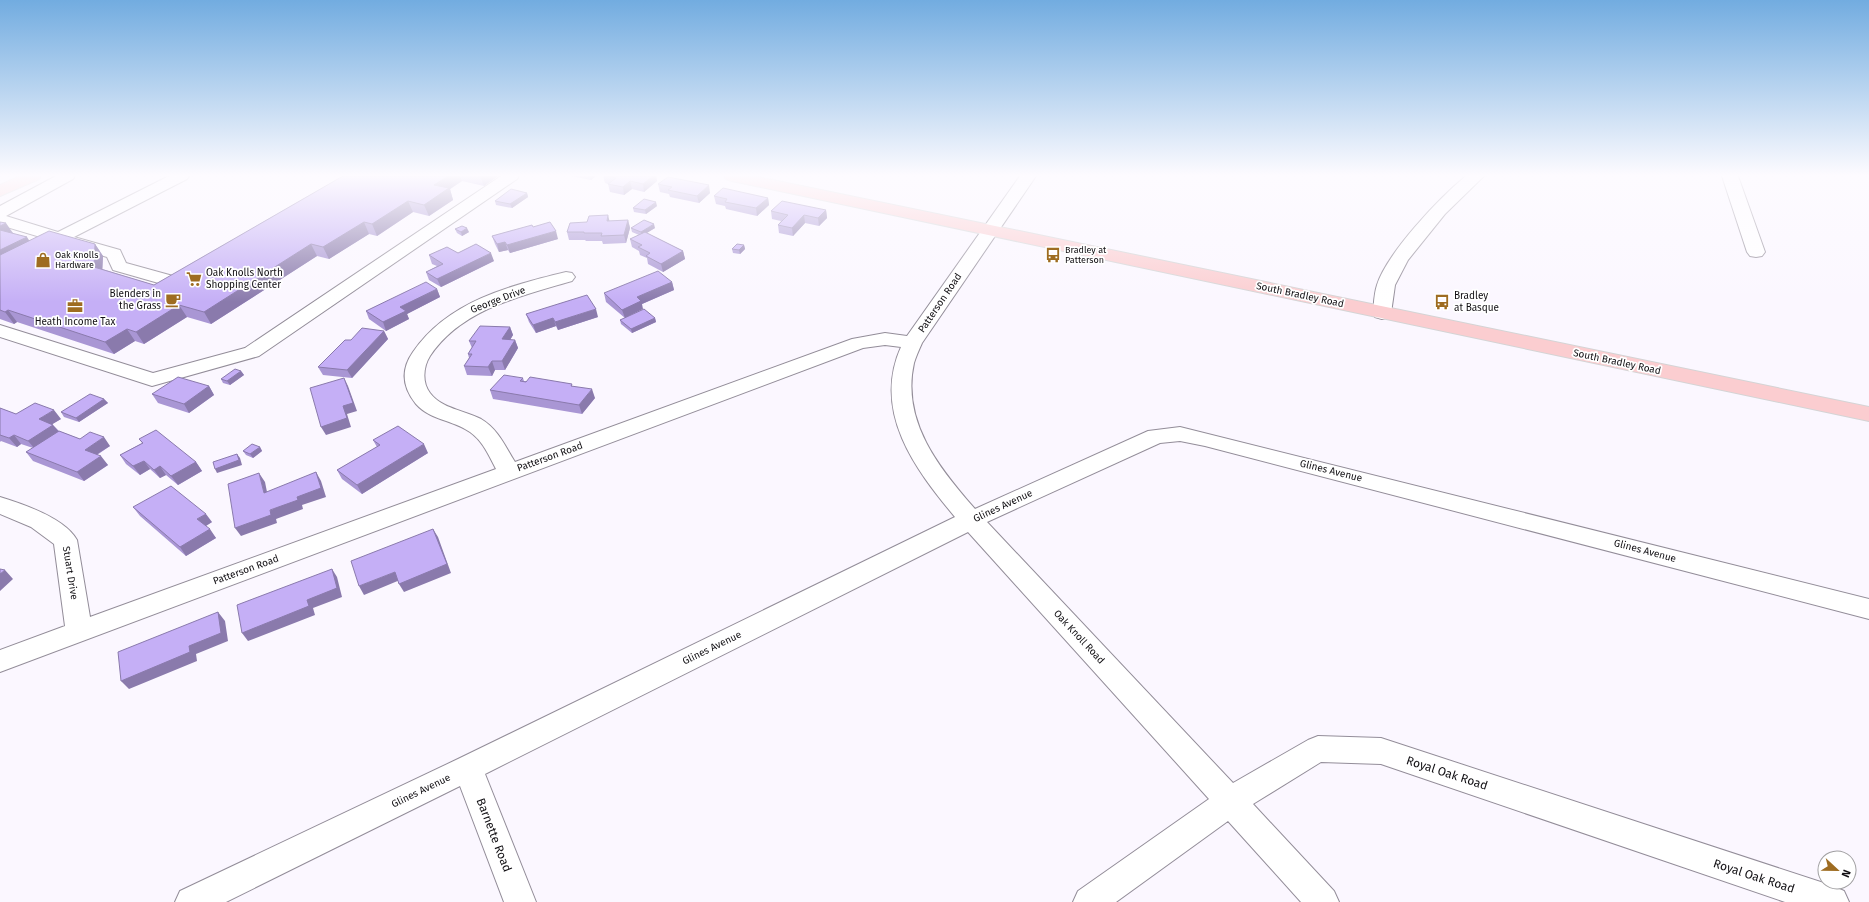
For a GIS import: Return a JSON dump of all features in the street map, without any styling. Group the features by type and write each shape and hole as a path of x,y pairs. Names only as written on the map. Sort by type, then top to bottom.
{"main road":[{"name":"South Bradley Road","path":"952,218 1383,308 1869,414"},
{"name":"South Bradley Road","path":"959,218 993,226"},
{"name":"South Bradley Road","path":"1383,308 1869,402"}],"street":[{"path":"59,238 98,218"},
{"path":"0,330 152,380 252,352 449,218"},
{"name":"Patterson Road","path":"0,661 859,343 885,338 912,343 999,218"},
{"path":"1383,308 1386,284 1399,259 1435,218"},
{"path":"1744,218 1756,252"},
{"path":"0,220 114,254 119,266 175,282 201,266"},
{"name":"George Drive","path":"510,472 490,439 478,427 443,413 424,400 417,392 414,380 415,366 430,340 447,325 469,311 491,301 566,277"},
{"name":"Oak Knoll Road","path":"912,343 904,363 901,393 906,427 918,453 935,478 971,520 1323,902"},
{"name":"Glines Avenue","path":"191,902 468,768 971,520 1156,436 1180,434 1205,439 1869,609"},
{"name":"Stuart Drive","path":"0,505 39,521 65,540 79,632"},
{"name":"Royal Oak Road","path":"1089,902 1231,801 1265,779 1318,749 1381,751 1833,902"},
{"name":"Barnette Road","path":"468,768 520,902"}],"building":[{"path":"270,218 381,218 372,224 364,222 323,247 311,244 204,312 179,305 136,332 127,329 105,342 8,310 5,312 0,310 0,255 49,231 95,244 94,267 154,285"},
{"path":"588,218 607,218 607,221 628,220 624,235 601,236 602,233 567,232 570,223 587,222"},
{"path":"785,218 801,218 792,228 778,225"},
{"path":"644,220 654,224 641,232 631,228"},
{"path":"0,222 6,223 0,226"},
{"path":"550,222 556,231 507,245 505,242 497,244 492,236 532,225 533,227"},
{"path":"462,226 467,228 461,232 455,229"},
{"path":"0,230 27,237 0,250"},
{"path":"645,232 683,251 661,264 646,256 650,253 638,247 642,245 630,239"},
{"path":"476,244 491,253 437,279 426,272 443,264 429,255 447,247 458,253"},
{"path":"737,244 744,245 739,250 732,249"},
{"path":"658,271 672,282 637,297 641,301 622,310 604,293"},
{"path":"426,282 437,289 400,307 406,311 383,322 366,311"},
{"path":"587,295 596,309 555,322 553,318 533,325 526,314"},
{"path":"644,309 655,318 631,329 620,320"},
{"path":"480,326 510,327 502,339 515,340 502,361 492,361 488,367 464,366 472,354 468,354 476,341 469,341"},
{"path":"362,328 384,331 347,370 318,367 345,340 351,340"},
{"path":"235,369 241,371 227,381 221,379"},
{"path":"504,375 523,378 520,381 526,382 530,377 592,389 579,405 490,390"},
{"path":"178,377 209,386 184,404 152,394"},
{"path":"344,378 353,403 343,406 347,418 321,427 310,388"},
{"path":"90,394 104,399 76,418 61,412"},
{"path":"35,403 54,410 39,419 53,425 28,441 14,435 9,438 0,435 0,408 16,414"},
{"path":"398,426 424,444 357,485 337,470 380,445 373,440"},
{"path":"156,430 196,462 171,476 160,466 154,470 144,461 133,466 120,455 143,443 139,439"},
{"path":"59,431 80,439 90,432 104,437 85,450 101,456 77,472 26,452"},
{"path":"252,444 260,447 250,454 243,451"},
{"path":"237,454 239,460 215,469 213,462"},
{"path":"316,472 321,488 297,497 298,500 270,510 271,515 235,528 228,484 259,473 264,493"},
{"path":"171,486 206,514 197,519 210,529 180,547 133,507"},
{"path":"433,529 447,564 399,584 395,572 359,586 351,561"},
{"path":"0,569 5,570 0,574"},
{"path":"332,569 337,588 307,600 309,606 242,633 237,605"},
{"path":"218,612 221,633 189,646 190,652 121,681 118,652"}],"place":[{"name":"Bradley at Patterson","path":"1053,255"},
{"name":"Oak Knolls Hardware","path":"43,260"},
{"name":"Oak Knolls North Shopping Center","path":"194,279"},
{"name":"Blenders in the Grass","path":"173,300"},
{"name":"Bradley at Basque","path":"1442,302"},
{"name":"Heath Income Tax","path":"75,306"}]}
